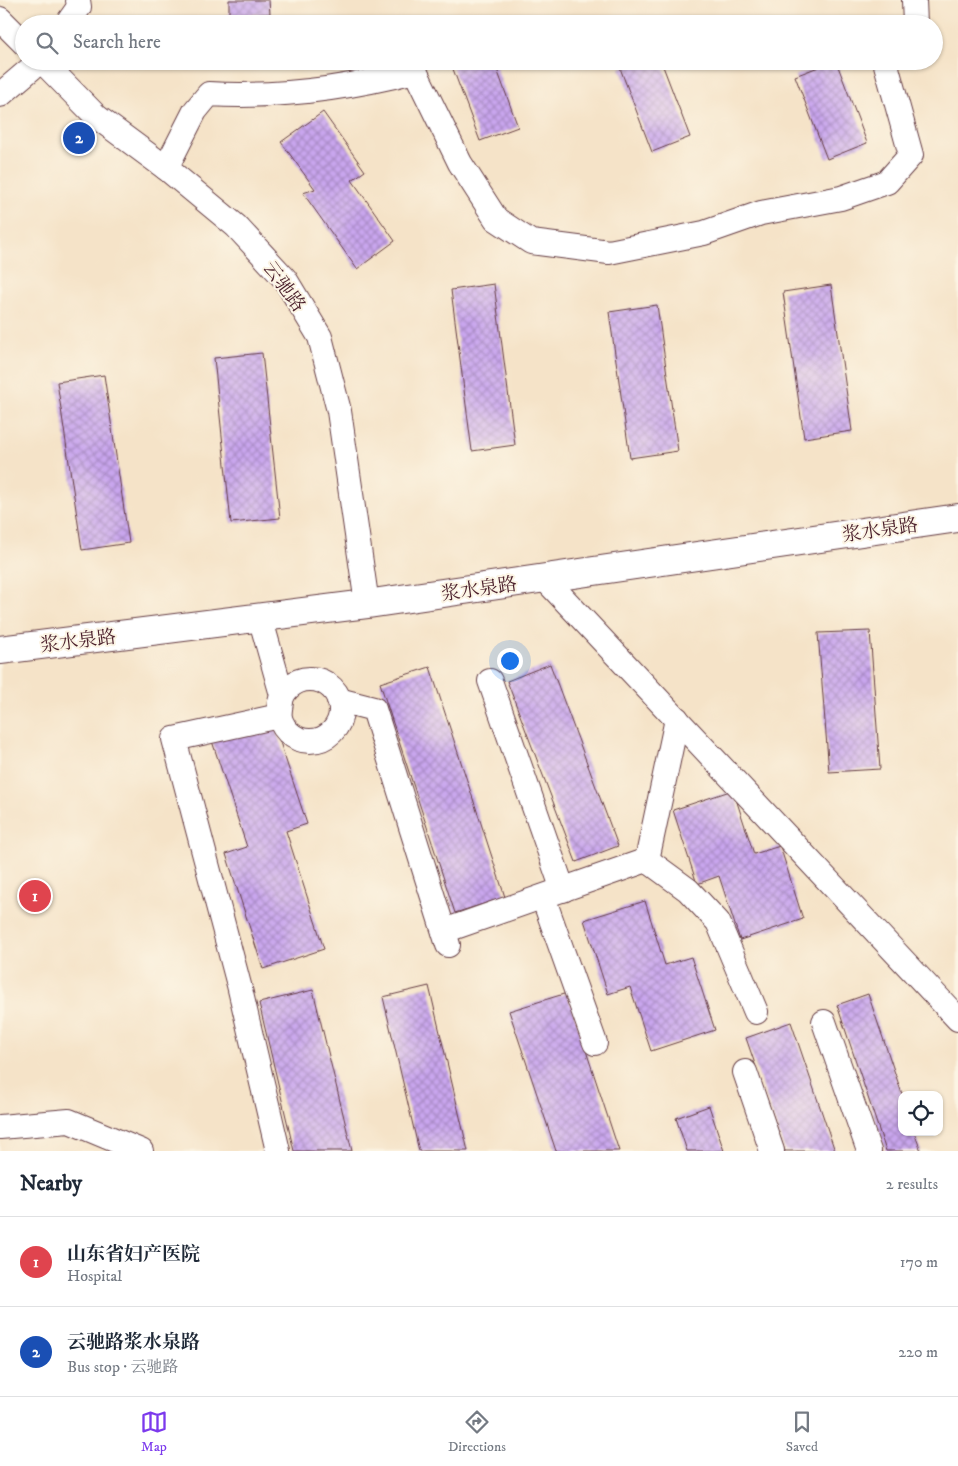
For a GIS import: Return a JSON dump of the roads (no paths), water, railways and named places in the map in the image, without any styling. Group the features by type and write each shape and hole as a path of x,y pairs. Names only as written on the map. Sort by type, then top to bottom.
{"main road":[{"name":"浆水泉路","path":"0,650 367,604 958,518"}],"street":[{"path":"73,15 78,7 78,0"},
{"path":"914,0 915,15"},
{"path":"0,19 15,34"},
{"path":"0,95 30,70"},
{"name":"云驰路","path":"50,70 97,116 166,168 236,226 285,280 320,337 339,411 367,604"},
{"path":"166,168 194,111 209,94 251,97 370,82 416,71 460,163 496,219 531,242 609,252 704,234 761,213 841,198 887,182 912,155 888,70"},
{"path":"544,578 958,1019"},
{"path":"260,617 281,706 283,725 298,739 318,740 334,729 339,720 341,710 339,700 326,684 317,680 297,682 288,687 281,706"},
{"path":"490,681 595,1043"},
{"path":"339,700 374,709 445,935 553,893 647,860"},
{"path":"278,1151 239,985 174,739 281,706"},
{"path":"647,860 677,719"},
{"path":"647,860 688,890 718,922 756,1012"},
{"path":"824,1022 869,1151"},
{"path":"745,1072 772,1151"},
{"path":"0,1127 68,1121 141,1151"}],"place":[{"name":"云驰路浆水泉路","path":"79,138"},
{"name":"山东省妇产医院","path":"35,896"}]}
